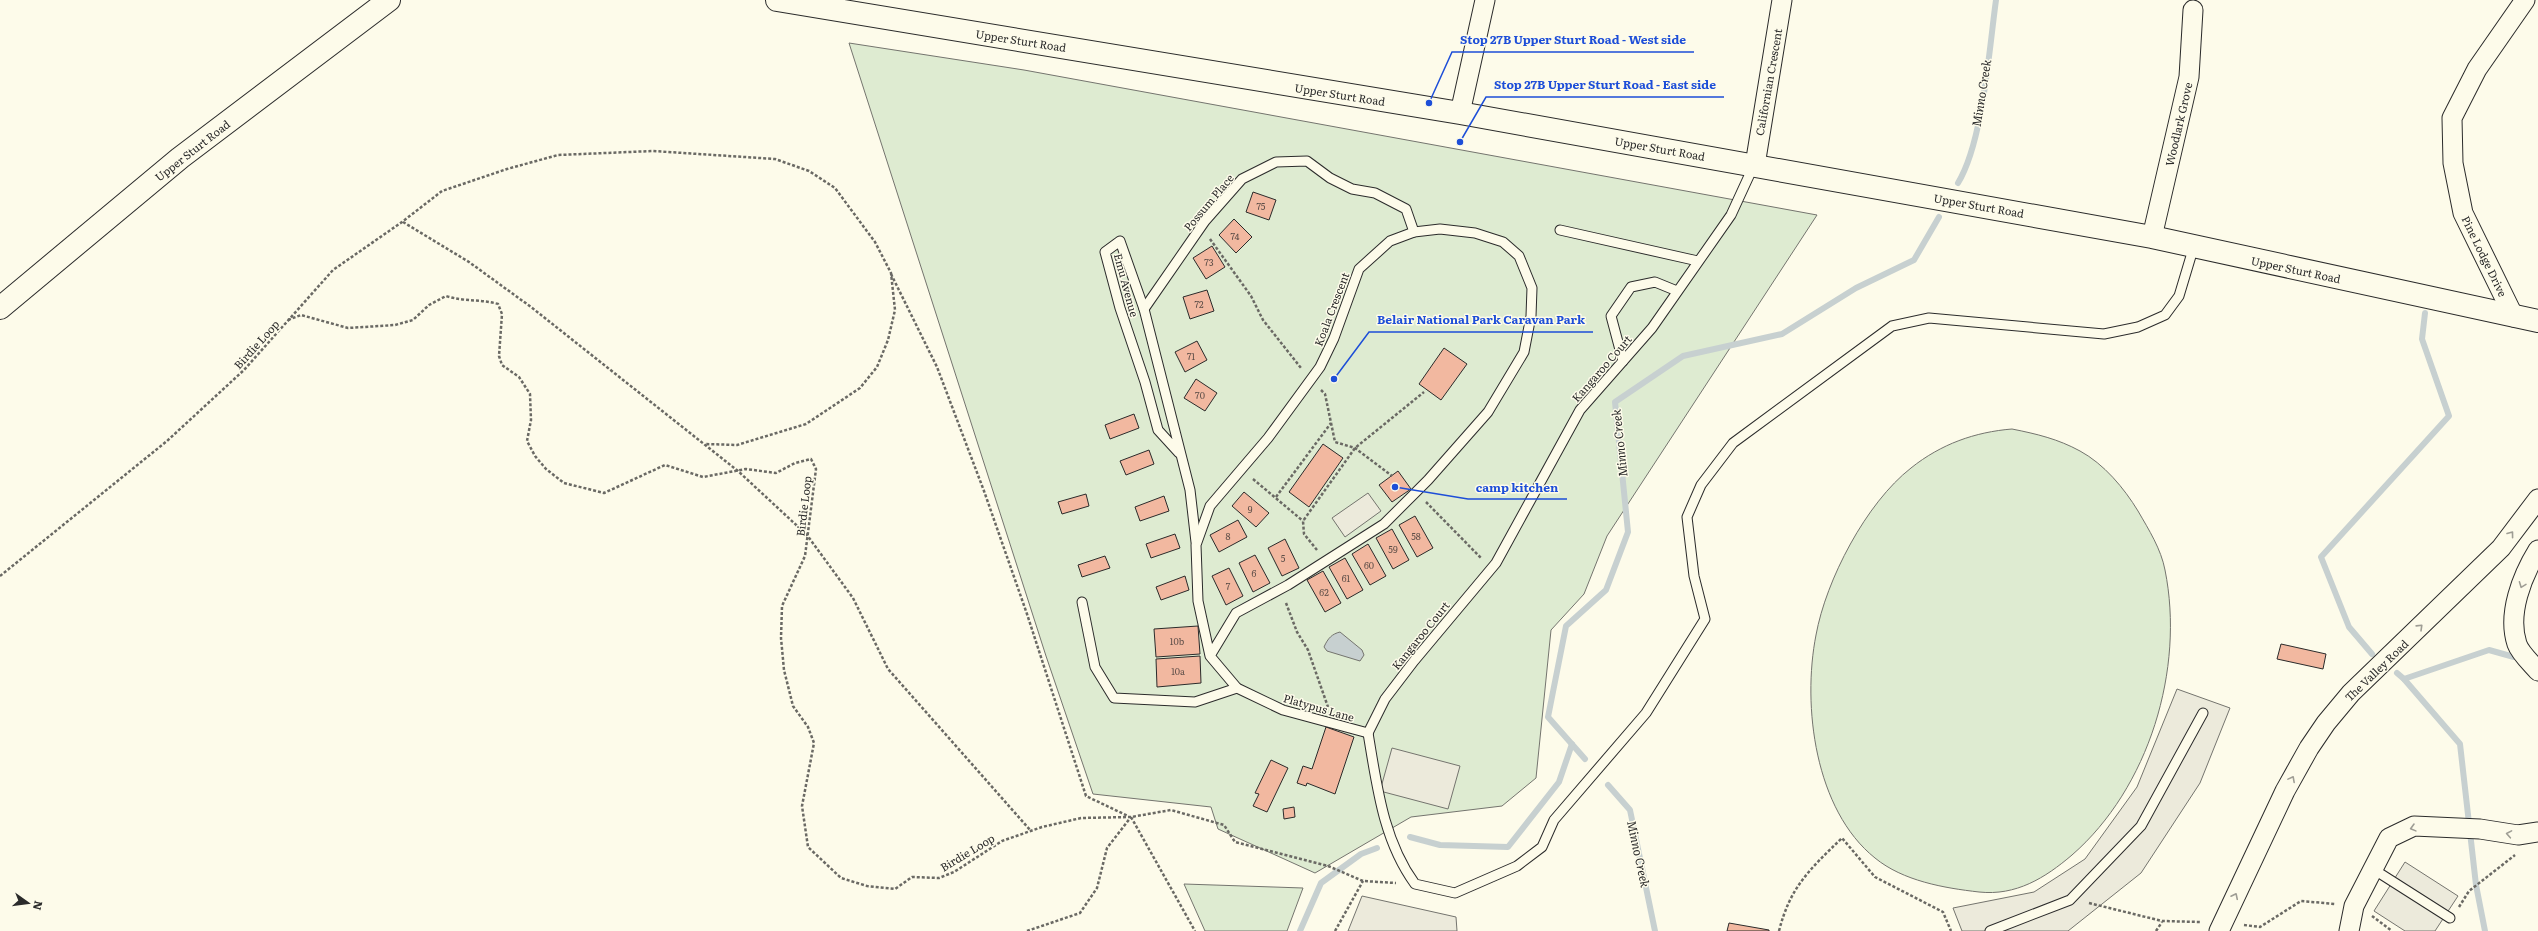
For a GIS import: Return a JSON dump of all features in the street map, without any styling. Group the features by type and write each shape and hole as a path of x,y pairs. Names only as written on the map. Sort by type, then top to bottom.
{"main road":[{"name":"Upper Sturt Road","path":"0,308 180,158 389,0"},
{"name":"Upper Sturt Road","path":"777,0 1460,113 2152,237 2538,321"}],"street":[{"path":"1460,113 1485,0"},
{"name":"Californian Crescent","path":"1754,165 1782,0"},
{"name":"Pine Lodge Drive","path":"2514,317 2463,213 2453,163 2452,118 2477,69 2525,0"},
{"name":"Woodlark Grove","path":"2152,237 2189,77 2193,10"},
{"name":"The Valley Road","path":"2221,927 2286,791 2309,748 2326,723 2351,693 2501,548 2538,499"},
{"path":"2538,550 2520,590 2514,617 2517,645 2538,671"},
{"path":"2349,931 2354,906 2389,838 2414,826 2451,826 2518,835 2538,832"}],"lane":[{"name":"Possum Place","path":"1144,308 1200,228 1242,179 1276,162 1307,161 1330,178 1352,189 1375,193 1406,209 1414,232"},
{"name":"Kangaroo Court","path":"1368,733 1390,693 1491,568 1580,410 1652,328 1731,215 1754,165"},
{"name":"Koala Crescent","path":"1440,229 1475,232 1503,242 1518,256 1532,288 1531,316 1524,352 1488,412 1416,492 1384,524 1282,589 1236,613 1210,656 1198,601 1196,545 1210,506 1241,470 1320,367 1334,338 1359,269 1390,241 1414,232 1440,229"},
{"path":"1560,230 1698,262"},
{"name":"Emu Avenue","path":"1180,453 1158,430 1146,382 1120,308 1105,252 1120,241 1144,308 1190,490 1196,545"},
{"path":"1368,733 1382,812 1400,864 1415,884 1455,892 1517,866 1542,847 1554,820 1646,713 1705,619 1694,576 1687,517 1701,485 1733,443 1892,326 1929,318 2104,334 2138,327 2165,315 2179,296 2194,246"},
{"path":"1623,361 1611,316 1631,287 1655,282 1677,291"},
{"path":"1082,602 1095,667 1114,698 1195,702 1237,688"},
{"name":"Platypus Lane","path":"1210,656 1237,688 1282,710 1368,733"},
{"path":"1990,931 2070,900 2140,826 2203,713"},
{"path":"2373,869 2450,918"}],"path":[{"path":"288,320 333,270 402,222 442,191 507,169 558,155 653,151 775,159 809,171 835,188 875,242 937,367 981,484 1027,614 1086,796 1131,817 1195,931"},
{"path":"402,222 469,262 519,298 738,471 807,535 853,598 888,669 1031,831"},
{"path":"1200,228 1251,296 1263,320 1282,346 1325,394 1335,442 1355,448 1392,476"},
{"path":"705,444 737,444 806,424 860,388 877,368 888,340 895,310 891,272"},
{"name":"Birdie Loop","path":"0,576 168,441 244,370 288,320 301,315 348,328 395,325 412,320 429,305 446,296 462,301 487,301 498,304 502,314 499,356 502,365 519,377 530,394 531,420 527,441 535,456 546,469 564,483 604,493 665,465 703,477 746,469 776,473 795,463 811,459 816,469 805,556 782,606 781,638 784,670 793,706 808,727 814,744 802,806 808,847 841,878 867,886 895,889 912,877 939,878 954,872 1002,841 1031,831 1081,818 1131,817 1170,810 1224,825 1235,842 1328,866 1362,881"},
{"path":"1326,562 1304,534 1303,521 1355,448 1424,392"},
{"path":"1276,497 1332,423"},
{"path":"1241,470 1276,497 1303,521"},
{"path":"1416,492 1491,568"},
{"path":"1282,589 1297,632 1308,650 1332,724"},
{"path":"1027,931 1080,913 1097,888 1107,848 1131,817"},
{"path":"1780,931 1786,906 1807,871 1842,838 1876,877 1943,912 1950,931"},
{"path":"2450,918 2469,891 2516,854 2523,854"},
{"path":"1335,931 1362,881 1415,884"},
{"path":"2070,900 2107,906 2162,921 2221,927 2260,927 2301,901 2354,906"},
{"path":"2156,931 2162,921"}],"green space":[{"path":"849,43 1024,70 1817,215 1607,536 1584,594 1551,630 1536,778 1502,806 1411,817 1315,873 1218,829 1211,807 1093,794 1046,656"},
{"path":"2012,429 2047,437 2064,443 2089,456 2113,477 2126,494 2150,532 2158,547 2163,562 2170,608 2170,647 2165,686 2155,724 2141,761 2122,796 2099,828 2072,855 2040,878 2018,888 1993,893 1938,886 1911,878 1886,866 1875,858 1855,838 1838,813 1826,785 1818,755 1813,724 1811,693 1812,663 1821,613 1839,567 1850,544 1864,522 1894,483 1922,460 1946,446 1972,436"},
{"path":"1184,884 1303,888 1287,931 1205,931"}],"shaded area":[{"path":"1368,493 1381,511 1345,537 1332,518"},
{"path":"1340,632 1362,650 1364,655 1360,661 1327,651 1324,647 1330,637"},
{"path":"2177,689 2230,708 2200,783 2141,873 2068,931 1962,931 1953,908 2034,892 2085,859 2137,787"},
{"path":"1392,748 1460,766 1448,809 1380,791"},
{"path":"2405,862 2458,896 2435,931 2405,931 2374,911"},
{"path":"1362,896 1456,917 1457,931 1348,931"}],"building":[{"path":"1253,192 1276,200 1269,220 1246,212"},
{"path":"1234,219 1252,237 1236,253 1219,235"},
{"path":"1212,246 1225,267 1206,279 1193,258"},
{"path":"1207,290 1214,311 1190,319 1183,297"},
{"path":"1197,341 1207,360 1185,372 1175,352"},
{"path":"1444,348 1467,364 1441,400 1419,384"},
{"path":"1196,379 1217,393 1205,411 1184,398"},
{"path":"1134,414 1139,428 1110,439 1105,425"},
{"path":"1323,444 1343,458 1309,507 1289,492"},
{"path":"1149,450 1154,464 1126,475 1120,461"},
{"path":"1398,471 1411,489 1392,502 1379,485"},
{"path":"1244,492 1269,513 1256,527 1232,506"},
{"path":"1086,494 1089,506 1062,514 1058,502"},
{"path":"1164,496 1169,511 1140,521 1135,507"},
{"path":"1415,516 1433,548 1417,557 1399,525"},
{"path":"1238,520 1247,537 1219,552 1210,535"},
{"path":"1392,529 1409,560 1393,569 1376,538"},
{"path":"1175,534 1180,548 1151,558 1146,544"},
{"path":"1285,539 1299,568 1282,576 1268,548"},
{"path":"1368,544 1386,576 1370,585 1352,554"},
{"path":"1255,555 1270,583 1253,592 1239,563"},
{"path":"1105,556 1110,568 1082,577 1078,565"},
{"path":"1345,558 1363,590 1347,599 1329,567"},
{"path":"1229,568 1243,596 1226,605 1212,576"},
{"path":"1323,571 1341,603 1325,612 1307,580"},
{"path":"1185,576 1189,590 1161,600 1156,587"},
{"path":"1198,626 1200,654 1156,657 1154,629"},
{"path":"2281,644 2326,654 2323,669 2277,659"},
{"path":"1200,656 1201,683 1157,687 1156,659"},
{"path":"1326,727 1354,737 1335,794 1307,783 1306,786 1297,783 1303,766 1312,769"},
{"path":"1271,760 1288,768 1267,812 1253,806 1259,794 1255,793"},
{"path":"1294,807 1295,817 1284,819 1283,809"},
{"path":"1729,923 1769,930 1769,931 1727,931"}],"waterway":[{"name":"Minno Creek","path":"1958,183 1967,165 1974,144 1979,120 1984,95 1996,0"},
{"name":"Minno Creek","path":"1585,759 1548,717 1566,626 1606,590 1628,532 1615,402 1683,356 1782,334 1856,288 1914,260 1939,217"},
{"path":"2372,654 2349,627 2321,557 2449,416 2422,339 2425,313"},
{"path":"2397,673 2404,679 2489,650 2514,657"},
{"path":"2404,679 2460,744 2476,885 2485,931"},
{"path":"1410,837 1440,845 1508,847 1559,782 1572,744"},
{"name":"Minno Creek","path":"1608,785 1630,810 1655,931"},
{"path":"1300,931 1321,883 1361,854 1377,848"}],"place":[{"name":"Stop 27B Upper Sturt Road - West side","path":"1429,103"},
{"name":"Stop 27B Upper Sturt Road - East side","path":"1460,142"},
{"name":"Belair National Park Caravan Park","path":"1334,379"},
{"name":"camp kitchen","path":"1395,487"}]}
